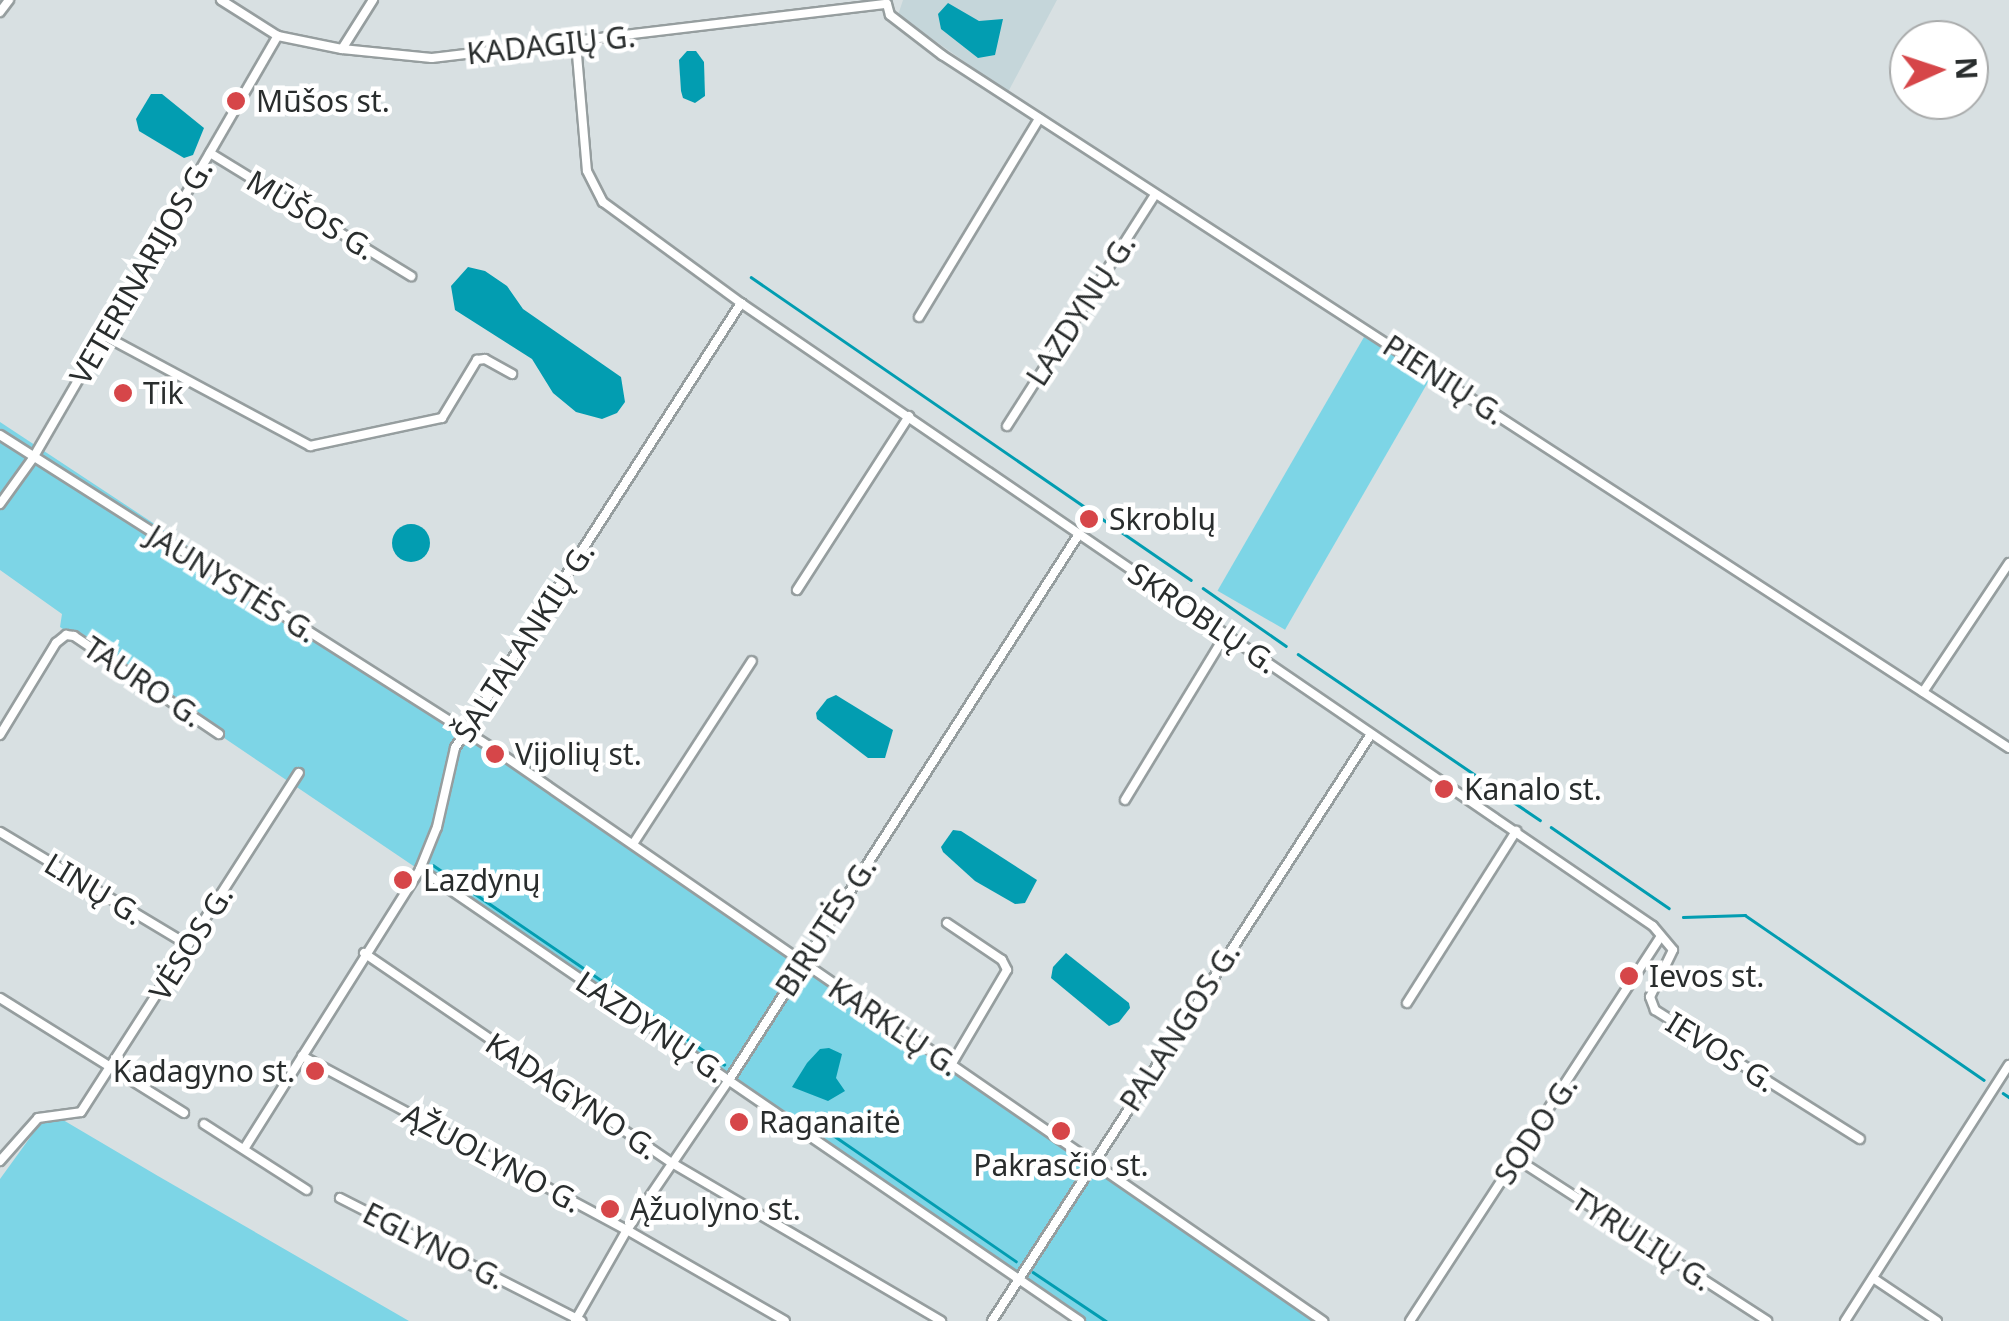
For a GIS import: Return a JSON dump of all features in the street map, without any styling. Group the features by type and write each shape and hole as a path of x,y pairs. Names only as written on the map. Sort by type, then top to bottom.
{"street":[{"path":"0,12 9,0"},
{"name":"KADAGIŲ G.","path":"221,0 278,36 342,49 432,58 576,44 888,2"},
{"path":"342,49 373,0"},
{"name":"PIENIŲ G.","path":"888,2 890,15 942,56 2009,748"},
{"name":"VETERINARIJOS G.","path":"0,504 33,458 278,36"},
{"name":"SKROBLŲ G.","path":"576,44 587,171 592,188 603,202 741,303 1653,926 1660,937"},
{"path":"919,317 1039,119"},
{"name":"MŪŠOS G.","path":"210,153 411,276"},
{"name":"LAZDYNŲ G.","path":"1007,426 1155,194"},
{"name":"ŠALTALANKIŲ G.","path":"244,1148 420,869 437,827 456,748 741,303"},
{"path":"105,336 310,446 442,418 476,360 485,359 512,374"},
{"path":"797,590 909,416"},
{"name":"JAUNYSTĖS G.","path":"0,435 466,731"},
{"name":"BIRUTĖS G.","path":"577,1320 627,1230 729,1080 1079,534"},
{"path":"1923,692 2009,563"},
{"path":"1125,800 1226,634"},
{"name":"TAURO G.","path":"0,735 56,642 66,636 74,636 219,734"},
{"path":"633,844 752,661"},
{"name":"KARKLŲ G.","path":"466,731 1323,1321"},
{"name":"PALANGOS G.","path":"992,1321 1371,734"},
{"name":"VĖSOS G.","path":"0,1161 38,1118 81,1112 113,1068 300,772"},
{"path":"1406,1002 1516,831"},
{"name":"LINŲ G.","path":"0,832 188,946"},
{"name":"LAZDYNŲ G.","path":"420,869 1080,1321"},
{"path":"947,923 1002,960 1008,970 951,1065"},
{"name":"IEVOS G.","path":"1660,937 1673,950 1650,998 1654,1010 1860,1140"},
{"name":"SODO G.","path":"1410,1321 1660,937"},
{"name":"KADAGYNO G.","path":"364,954 672,1163 941,1321"},
{"path":"0,998 184,1112"},
{"name":"ĄŽUOLYNO G.","path":"302,1056 627,1230 785,1321"},
{"path":"1845,1321 2009,1065"},
{"path":"204,1124 307,1190"},
{"name":"TYRULIŲ G.","path":"1517,1159 1766,1321"},
{"name":"EGLYNO G.","path":"340,1198 577,1320"},
{"path":"1872,1278 1936,1321"}],"shaded area":[{"path":"903,0 1057,0 1008,92 898,15"},
{"path":"948,3 979,21 1003,19 995,55 978,58 941,29 938,14"},
{"path":"687,51 696,51 704,62 705,96 695,103 683,98 681,91 679,60"},
{"path":"151,94 162,94 204,128 193,155 184,158 139,131 136,119"},
{"path":"468,267 485,271 507,286 523,309 621,377 625,402 617,413 602,419 576,412 553,393 532,359 455,310 451,286"},
{"path":"1364,337 1432,376 1285,630 1218,591"},
{"path":"0,422 441,713 1323,1321 1080,1321 427,869 415,867 60,627 62,614 0,570"},
{"path":"411,524 425,529 430,543 425,557 411,562 397,557 392,543 397,529"},
{"path":"836,695 893,730 885,758 868,758 817,719 816,713 827,699"},
{"path":"953,830 961,831 1037,880 1025,903 1015,904 975,881 943,852 941,847"},
{"path":"1066,953 1129,1003 1130,1008 1119,1022 1109,1026 1051,978 1053,967"},
{"path":"820,1049 842,1054 836,1078 845,1091 828,1101 792,1087"},
{"path":"58,1117 409,1321 0,1321 0,1179 42,1121"}],"waterway":[{"path":"751,277 1191,580"},
{"path":"1203,588 1286,646"},
{"path":"1298,654 1497,790"},
{"path":"1506,797 1540,820"},
{"path":"1551,827 1669,908"},
{"path":"433,865 724,1064"},
{"path":"1683,917 1745,915 1984,1080"},
{"path":"2003,1093 2009,1097"},
{"path":"820,1126 1016,1261"},
{"path":"1033,1272 1106,1321"}],"place":[{"name":"Mūšos st.","path":"236,101"},
{"name":"Tik","path":"123,393"},
{"name":"Skroblų","path":"1089,519"},
{"name":"Vijolių st.","path":"495,754"},
{"name":"Kanalo st.","path":"1444,789"},
{"name":"Lazdynų","path":"403,880"},
{"name":"Ievos st.","path":"1629,976"},
{"name":"Kadagyno st.","path":"315,1071"},
{"name":"Raganaitė","path":"739,1122"},
{"name":"Pakrasčio st.","path":"1061,1131"},
{"name":"Ąžuolyno st.","path":"610,1209"}]}
